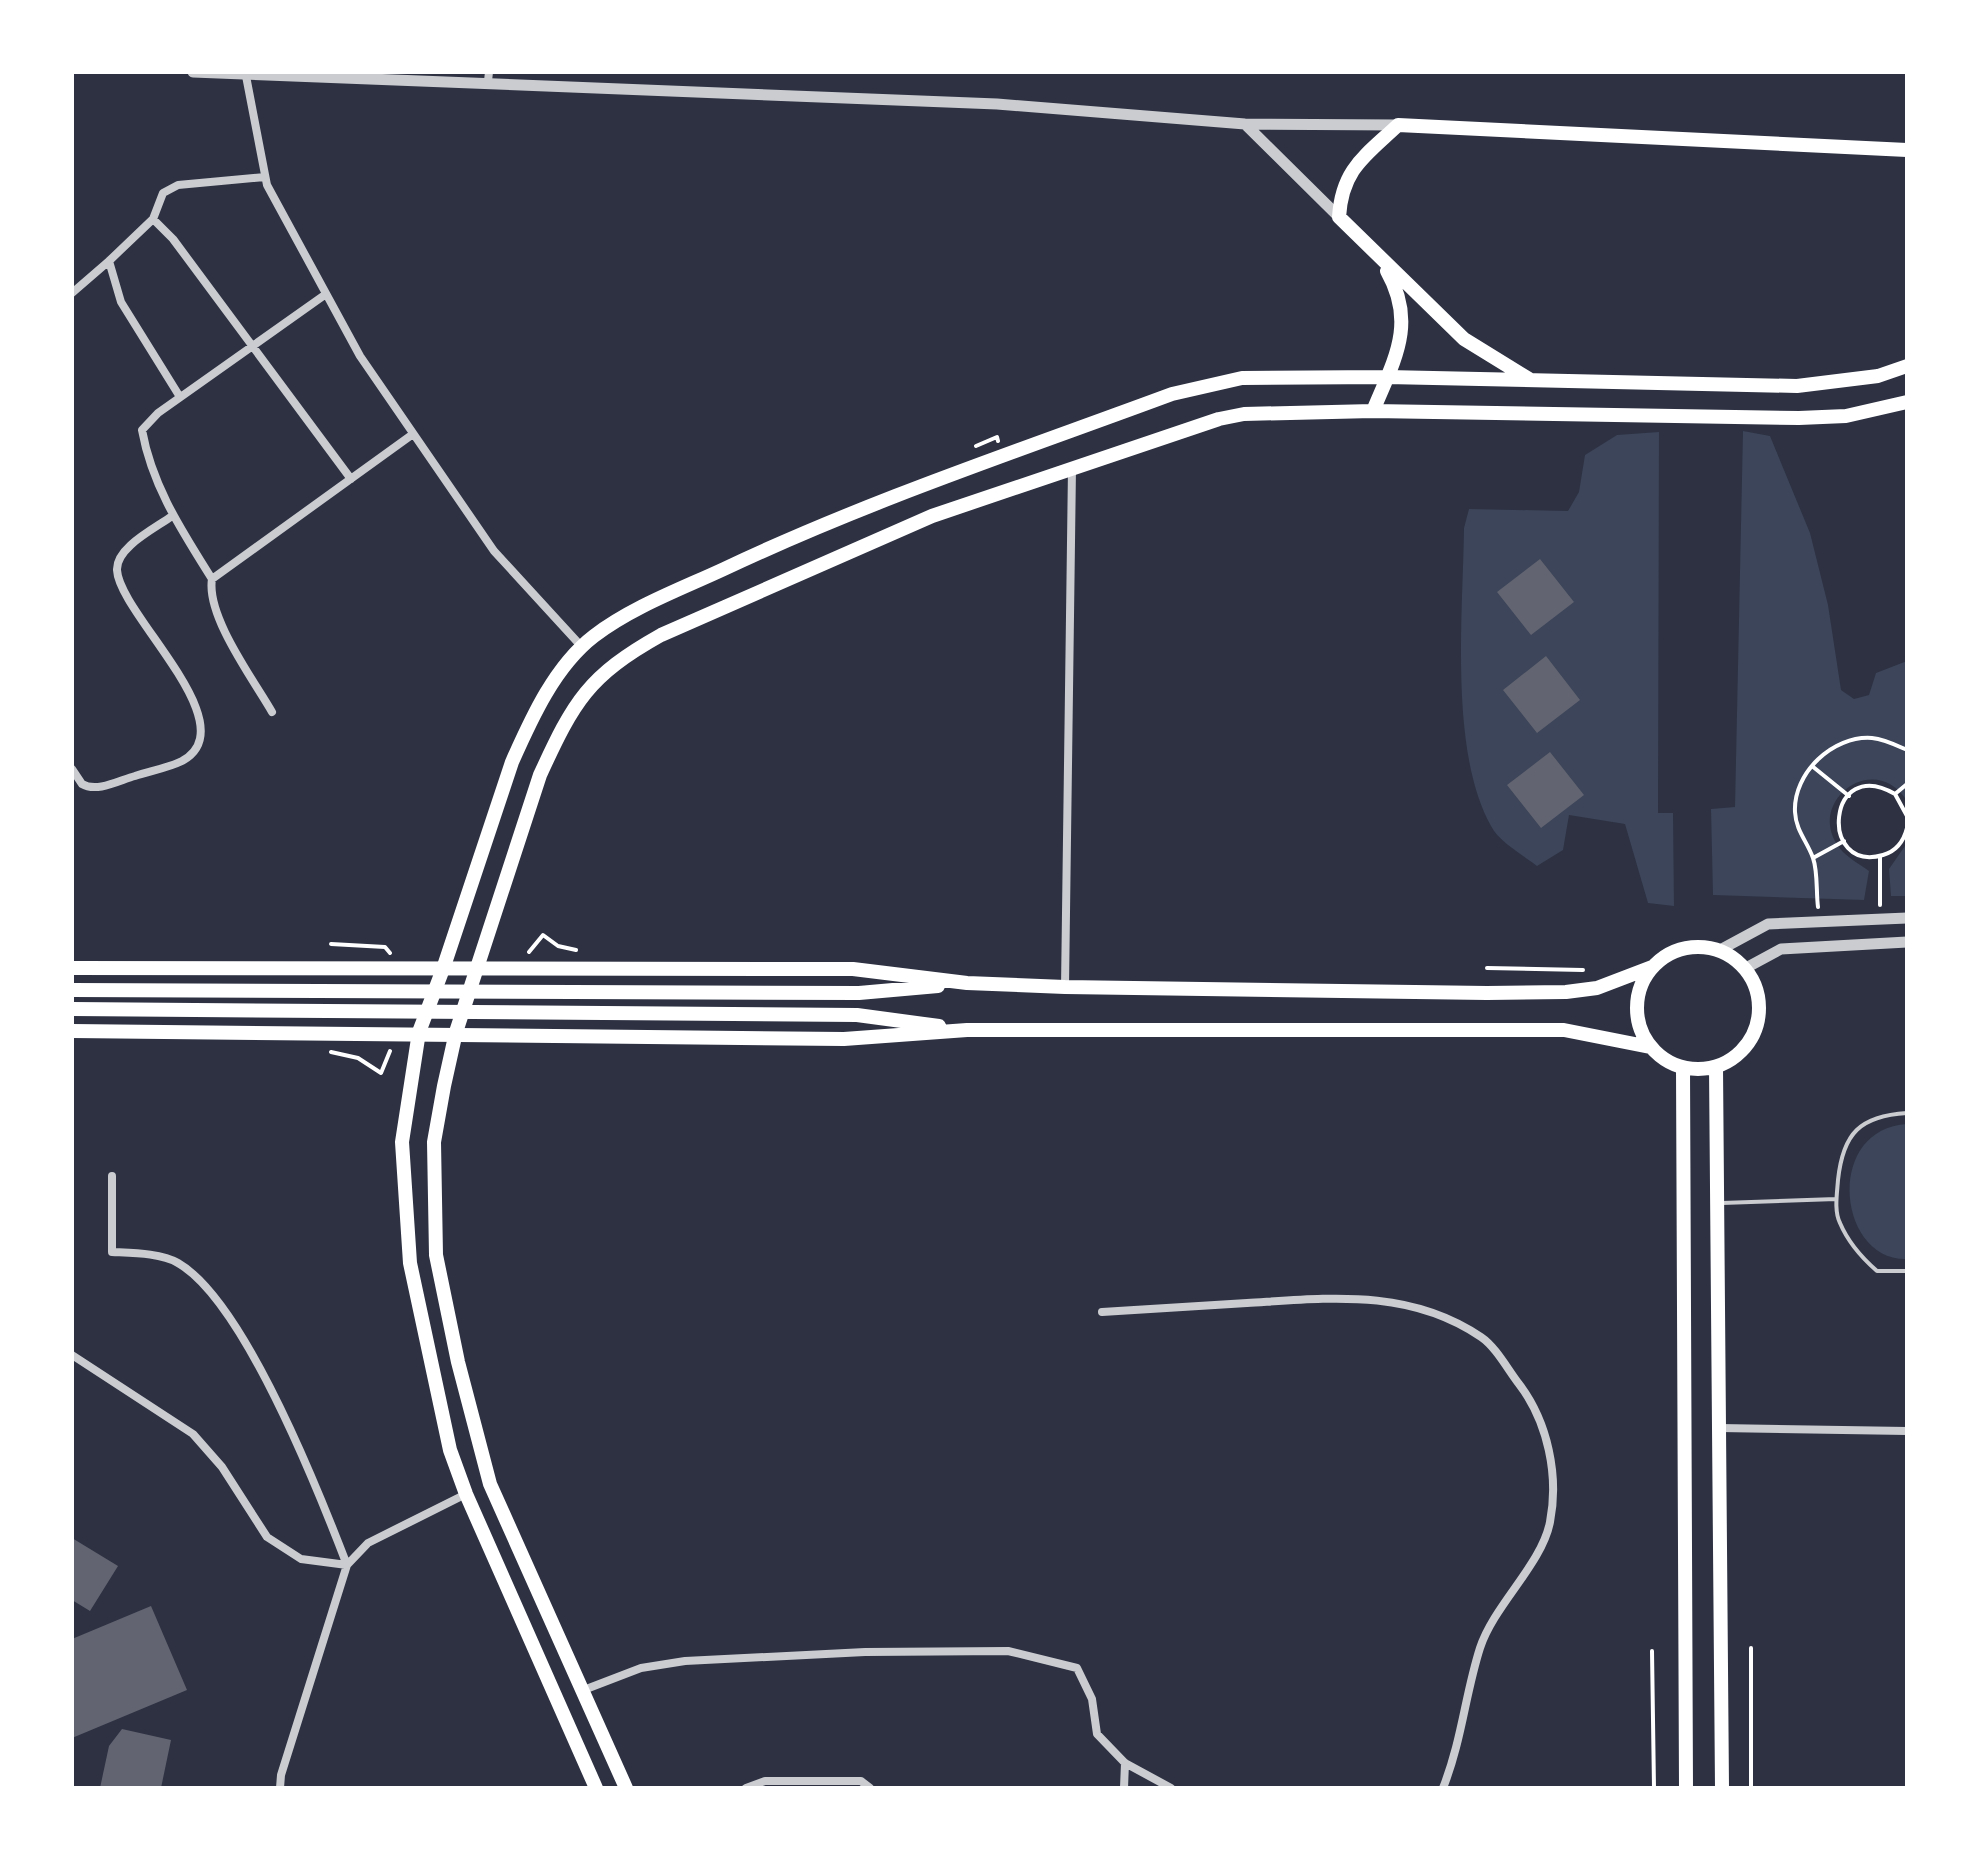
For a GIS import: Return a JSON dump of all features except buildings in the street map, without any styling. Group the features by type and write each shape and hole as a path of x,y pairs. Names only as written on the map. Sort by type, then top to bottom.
{"main road":[{"path":"1532,381 1464,339 1339,217 1341,191 1347,178 1398,125 1907,150"},
{"path":"1373,411 1403,336 1397,292 1381,260"},
{"path":"596,1788 466,1494 450,1450 410,1263 402,1142 419,1032 512,762 551,688 582,647 595,635 648,605 909,488 1172,394 1242,378 1387,377 1797,386 1878,376 1907,366"},
{"path":"626,1788 490,1484 478,1446 436,1255 434,1142 456,1032 479,970 540,775 558,735 591,683 618,659 756,590 932,516 1219,419 1244,414 1373,411 1799,418 1846,416 1907,402"},
{"path":"72,968 853,969 967,983 1065,987 1566,992 1597,988 1652,967 1676,951 1704,947 1718,951 1744,969 1754,983 1758,1017 1744,1048 1716,1067 1683,1068 1665,1060 1650,1047 1641,1032 1637,1007 1642,981 1652,967"},
{"path":"549,968 535,987 533,999 544,1025 558,1035"},
{"path":"289,970 310,982 315,995 311,1017 294,1031"},
{"path":"72,990 859,993 967,983"},
{"path":"72,1009 857,1015 967,1030"},
{"path":"72,1031 456,1032 844,1039 967,1030 1564,1030 1650,1047"},
{"path":"1716,1067 1722,1788"},
{"path":"1683,1068 1686,1788"}],"street":[{"path":"193,72 246,76 488,77 997,104 1245,124 1398,125"},
{"path":"246,76 265,177 360,356 494,551 582,647"},
{"path":"1245,124 1339,217"},
{"path":"72,293 153,219 163,193 178,185 265,177"},
{"path":"153,219 173,239 351,479"},
{"path":"109,261 121,302 180,397"},
{"path":"212,579 172,516 148,463 142,430 158,413 326,294"},
{"path":"272,712 217,615 209,592 212,579 413,434"},
{"path":"1065,987 1072,468"},
{"path":"72,769 82,784 98,787 184,760 198,741 200,715 192,695 121,589 117,567 122,554 172,516"},
{"path":"1718,951 1768,924 1907,918"},
{"path":"1744,969 1781,949 1907,942"},
{"path":"112,1176 112,1252 178,1263 217,1299 264,1378 313,1478 347,1565"},
{"path":"1102,1312 1354,1296 1415,1306 1483,1338 1527,1394 1545,1435 1555,1491 1549,1526 1516,1587 1491,1622 1480,1649 1459,1750 1443,1788"},
{"path":"72,1355 193,1434 222,1467 267,1537 301,1559 347,1565"},
{"path":"1720,1428 1907,1431"},
{"path":"280,1788 281,1775 347,1565 368,1543 466,1494"},
{"path":"581,1691 641,1668 685,1661 865,1652 1008,1651 1077,1668 1092,1699 1097,1734 1125,1763 1171,1788"},
{"path":"1124,1788 1125,1763"},
{"path":"746,1788 765,1781 861,1781 870,1788"}],"lane":[{"path":"1907,1113 1879,1115 1858,1126 1841,1154 1836,1199 1839,1221 1862,1258 1877,1271 1907,1271"},
{"path":"1718,1204 1836,1199"}],"path":[{"path":"1819,922 1813,858 1800,838 1795,795 1812,766 1832,748 1871,738 1907,750"},
{"path":"1812,766 1849,796"},
{"path":"1895,794 1907,784"},
{"path":"1907,816 1895,794 1875,786 1849,796 1839,811 1837,823 1844,841 1856,853 1880,856 1905,839 1907,828"},
{"path":"1813,858 1844,841"},
{"path":"1879,920 1880,856"},
{"path":"543,935 558,946 588,950"},
{"path":"331,944 385,947"},
{"path":"1487,968 1583,970"},
{"path":"321,1050 358,1058 381,1073"},
{"path":"1751,1648 1751,1788"},
{"path":"1652,1651 1654,1788"}],"shaded area":[{"path":"1743,431 1770,436 1810,533 1828,605 1841,690 1854,699 1869,695 1876,673 1907,661 1907,801 1893,786 1877,780 1860,781 1846,789 1835,801 1830,817 1832,834 1843,852 1869,871 1864,900 1713,895 1711,809 1735,807"},
{"path":"1659,432 1658,813 1673,813 1674,906 1648,903 1625,824 1569,815 1563,850 1537,866 1500,837 1491,826 1478,795 1469,760 1461,681 1464,528 1469,509 1568,511 1579,492 1585,455 1617,435"},
{"path":"1907,843 1907,896 1891,896 1889,869"},
{"path":"1907,1124 1907,1259 1883,1254 1866,1239 1854,1218 1850,1194 1852,1169 1862,1147 1880,1131"}]}
